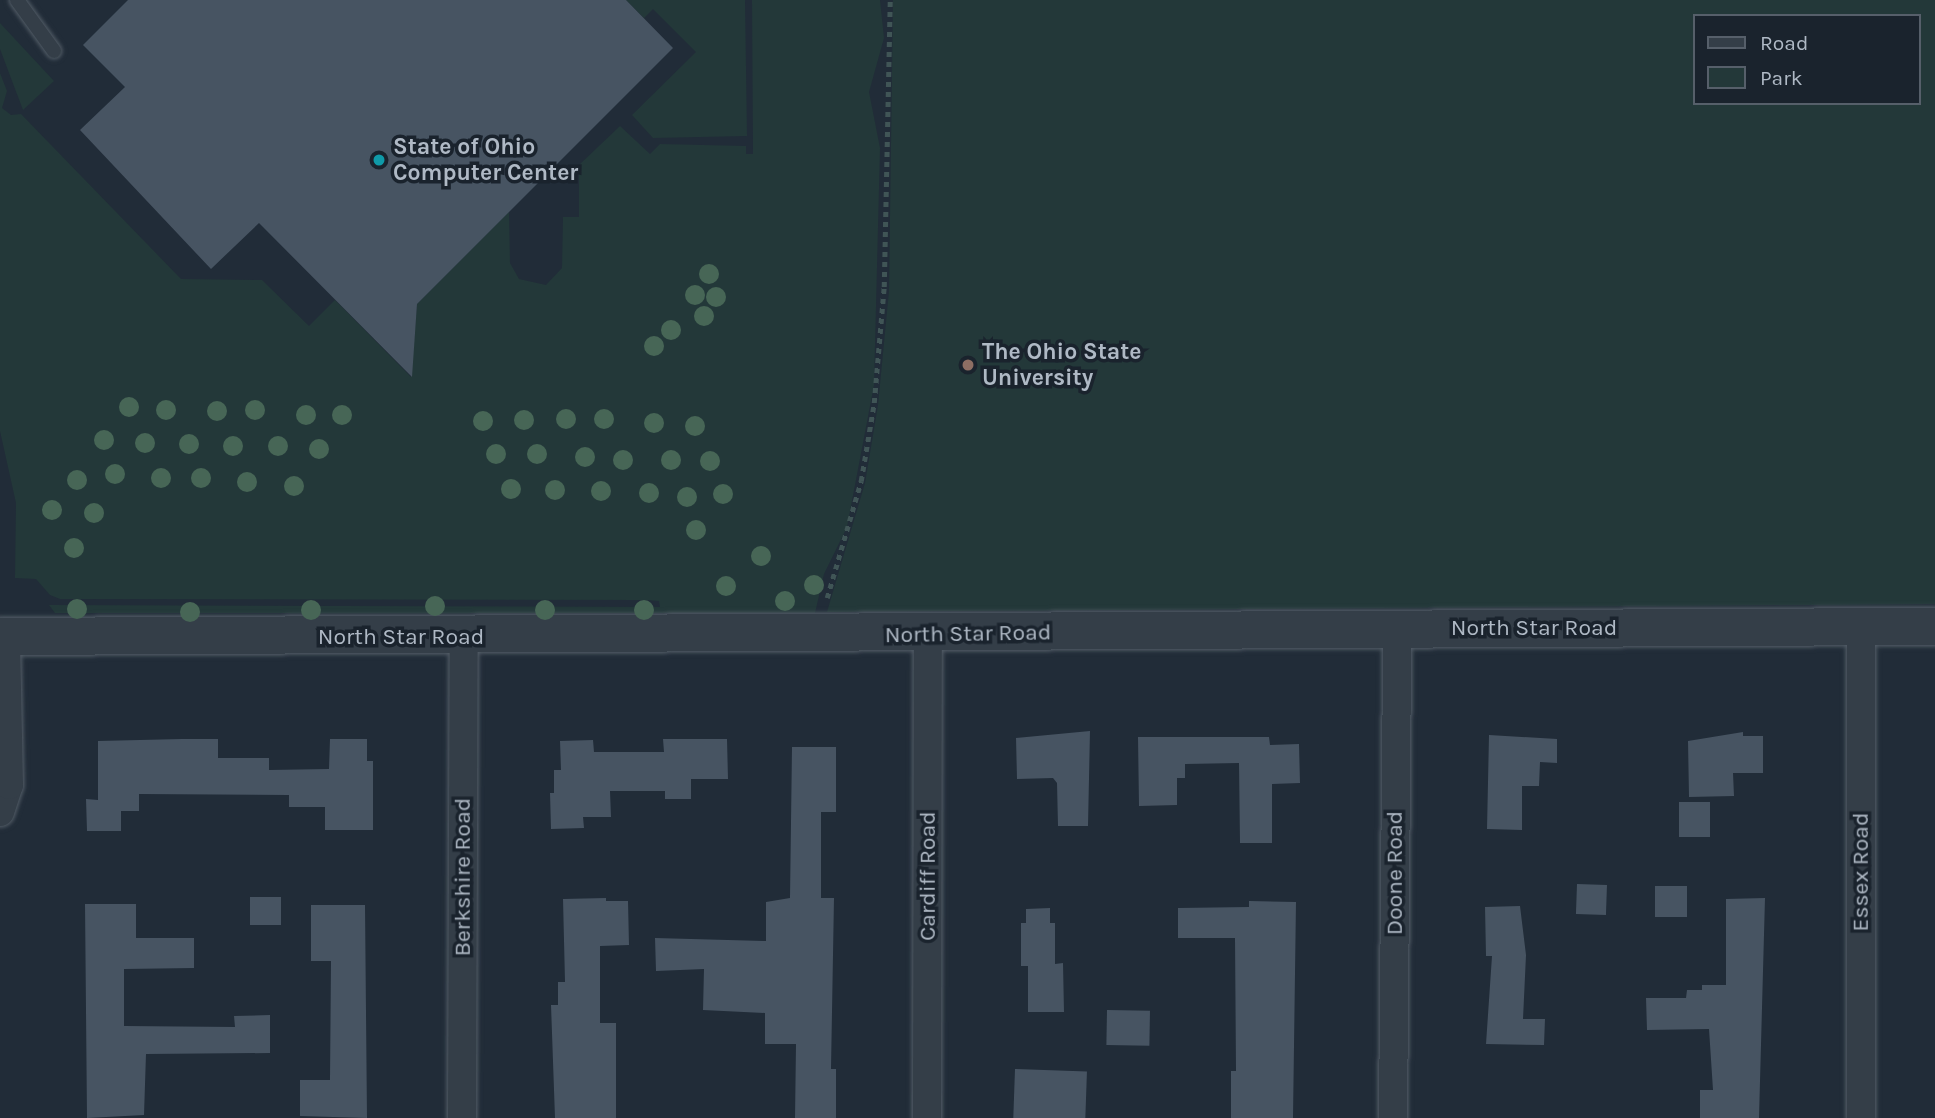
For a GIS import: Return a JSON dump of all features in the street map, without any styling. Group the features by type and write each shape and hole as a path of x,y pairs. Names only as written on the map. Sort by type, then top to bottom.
{"street":[{"name":"North Star Road","path":"3,636 928,635 1397,628 1935,626"},
{"name":"Essex Road","path":"1861,627 1861,1118"},
{"name":"Doone Road","path":"1394,1118 1397,628"},
{"name":"Cardiff Road","path":"927,1118 928,635"},
{"path":"0,812 9,785 3,636"},
{"name":"Berkshire Road","path":"462,1118 464,637"}],"lane":[{"path":"17,0 54,51"}],"path":[{"path":"824,606 861,481 874,403 884,286 890,0"}],"green space":[{"path":"626,0 745,0 747,136 653,138 632,115 696,52 653,9 644,18"},
{"path":"752,0 880,0 884,38 869,92 880,148 874,385 847,527 824,574 815,613 55,613 49,605 660,607 659,601 646,600 60,599 50,595 36,579 15,578 16,503 0,431 0,73 7,91 2,108 11,115 21,114 181,279 262,280 309,326 335,300 411,377 417,304 509,212 510,263 519,279 546,285 562,268 563,217 579,217 579,165 620,126 650,154 660,144 746,146 746,154 753,154"},
{"path":"893,0 1935,0 1935,604 827,612 865,483 878,405 889,291"},
{"path":"0,23 54,81 23,110 0,49"}],"building":[{"name":"State of Ohio Computer Center","path":"128,0 626,0 673,48 417,304 412,377 259,223 211,269 80,130 125,87 83,45"},
{"path":"1090,731 1088,826 1058,826 1057,783 1053,778 1017,779 1016,738"},
{"path":"1743,732 1743,736 1763,736 1763,773 1733,773 1734,796 1689,797 1688,741"},
{"path":"1489,735 1557,739 1557,763 1540,762 1539,786 1522,786 1522,830 1487,829"},
{"path":"1138,737 1269,737 1270,745 1299,744 1300,783 1272,784 1272,843 1240,843 1239,763 1185,764 1185,778 1177,778 1177,805 1139,806"},
{"path":"218,739 218,758 269,758 269,770 329,769 330,739 367,739 367,761 373,761 373,830 325,830 325,807 289,807 289,795 139,794 139,811 121,811 121,831 87,831 86,799 98,800 98,741"},
{"path":"663,739 727,739 728,779 691,779 691,799 665,799 665,791 610,791 611,817 583,817 584,828 551,829 550,793 554,793 554,770 561,770 560,741 593,740 594,752 664,752"},
{"path":"792,747 836,747 836,812 821,812 821,898 834,898 831,1069 836,1069 836,1118 795,1118 796,1044 765,1044 765,1013 703,1010 704,969 656,971 655,938 766,941 766,902 790,898"},
{"path":"1679,802 1710,802 1710,837 1679,837"},
{"path":"1577,884 1607,885 1606,915 1576,914"},
{"path":"1655,886 1687,886 1687,917 1655,917"},
{"path":"250,897 281,897 281,925 250,925"},
{"path":"606,898 606,901 628,901 629,945 600,946 600,1023 616,1023 616,1118 555,1118 551,1005 558,1005 558,982 565,982 563,899"},
{"path":"1765,898 1759,1118 1700,1118 1700,1090 1713,1090 1709,1029 1647,1030 1646,998 1686,998 1687,990 1702,990 1702,985 1726,985 1726,899"},
{"path":"1249,901 1296,902 1293,1118 1231,1118 1231,1071 1236,1071 1235,938 1178,938 1178,908 1249,907"},
{"path":"85,904 136,904 136,938 194,938 194,968 124,969 124,1026 235,1027 234,1016 270,1015 270,1053 146,1054 144,1115 87,1118"},
{"path":"311,905 365,905 367,1118 300,1116 300,1080 330,1080 331,961 311,961"},
{"path":"1520,906 1526,955 1523,1019 1545,1019 1544,1045 1486,1044 1492,956 1486,956 1485,907"},
{"path":"1050,908 1050,923 1055,923 1055,964 1063,963 1064,1012 1028,1012 1028,966 1021,966 1021,923 1026,923 1026,909"},
{"path":"1107,1010 1150,1011 1149,1046 1106,1045"},
{"path":"1015,1069 1087,1072 1085,1118 1013,1118"}],"place":[{"name":"State of Ohio Computer Center","path":"379,160"},
{"name":"The Ohio State University","path":"968,365"}]}
